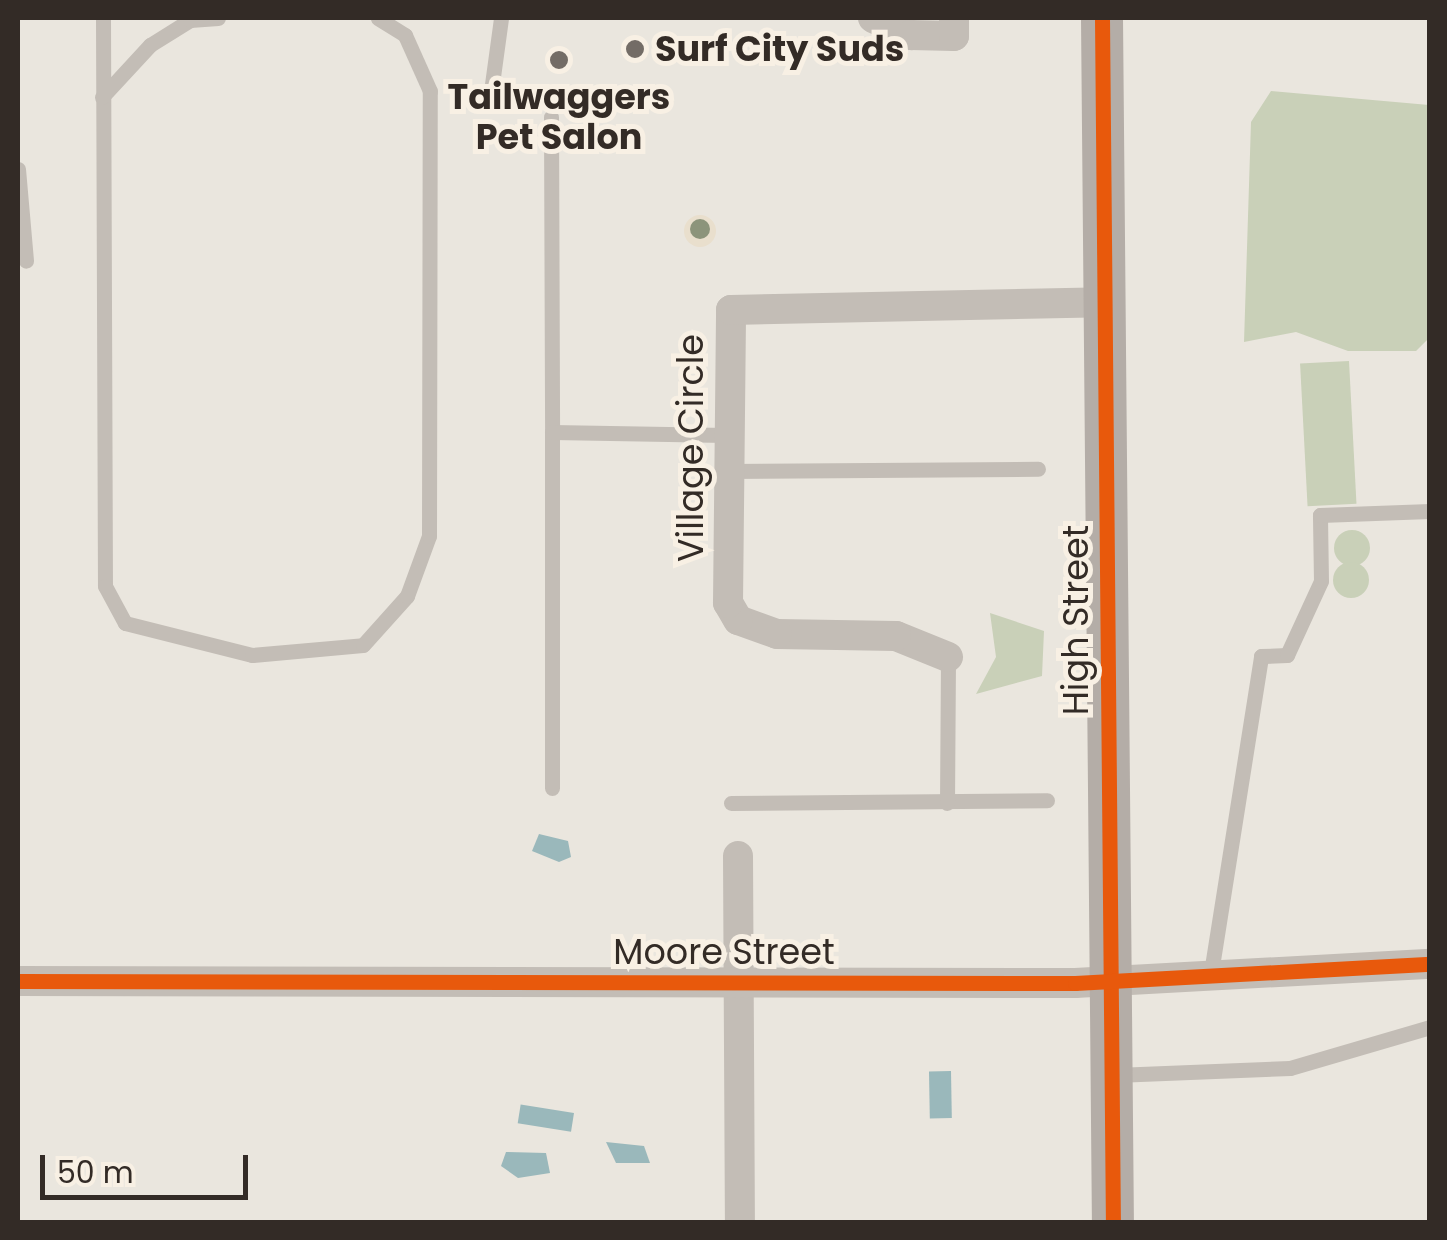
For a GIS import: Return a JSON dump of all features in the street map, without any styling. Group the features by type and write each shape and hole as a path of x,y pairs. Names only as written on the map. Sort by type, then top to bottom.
{"main road":[{"name":"High Street","path":"1102,18 1113,1222"}],"street":[{"path":"873,18 911,36 954,36 954,18"},
{"name":"Village Circle","path":"948,657 896,636 777,634 738,620 728,602 726,435 731,310 1104,302"},
{"path":"738,856 740,1222"},
{"name":"Moore Street","path":"18,982 1109,982 1430,964"}],"lane":[{"path":"103,18 104,586 125,622 172,641 252,655 363,645 407,596 428,536 430,91 405,35 378,18"},
{"path":"102,97 150,45 190,20 218,18"},
{"path":"492,84 501,18"},
{"path":"551,117 552,788"},
{"path":"18,169 26,261"},
{"path":"552,432 726,435"},
{"path":"727,471 1038,469"},
{"path":"1210,979 1261,656 1286,655 1320,581 1320,515 1430,511"},
{"path":"947,802 948,657"},
{"path":"731,803 1047,800"},
{"path":"1110,1076 1290,1068 1430,1028"}],"green space":[{"path":"1271,91 1429,105 1429,338 1416,351 1348,351 1296,332 1244,342 1251,122"},
{"path":"1349,361 1356,504 1308,506 1300,364"},
{"path":"1352,530 1365,535 1370,548 1365,561 1352,566 1339,561 1334,548 1339,535"},
{"path":"1351,562 1364,567 1369,580 1364,593 1351,598 1338,593 1333,580 1338,567"},
{"path":"990,613 1044,631 1042,676 976,694 996,657"}],"shaded area":[{"path":"700,215 711,220 716,231 711,242 700,247 689,242 684,231 689,220"}],"water":[{"path":"539,834 568,841 571,857 559,862 532,851"},
{"path":"929,1071 951,1071 952,1118 930,1118"},
{"path":"521,1105 574,1113 571,1132 518,1123"},
{"path":"606,1142 644,1146 650,1163 616,1163"},
{"path":"506,1152 546,1153 550,1173 518,1178 501,1166"}],"cycle path":[{"path":"1102,18 1113,1222"},
{"path":"18,981 1075,983 1430,964"}],"place":[{"name":"Surf City Suds","path":"635,49"},
{"name":"Tailwaggers Pet Salon","path":"559,60"}]}
